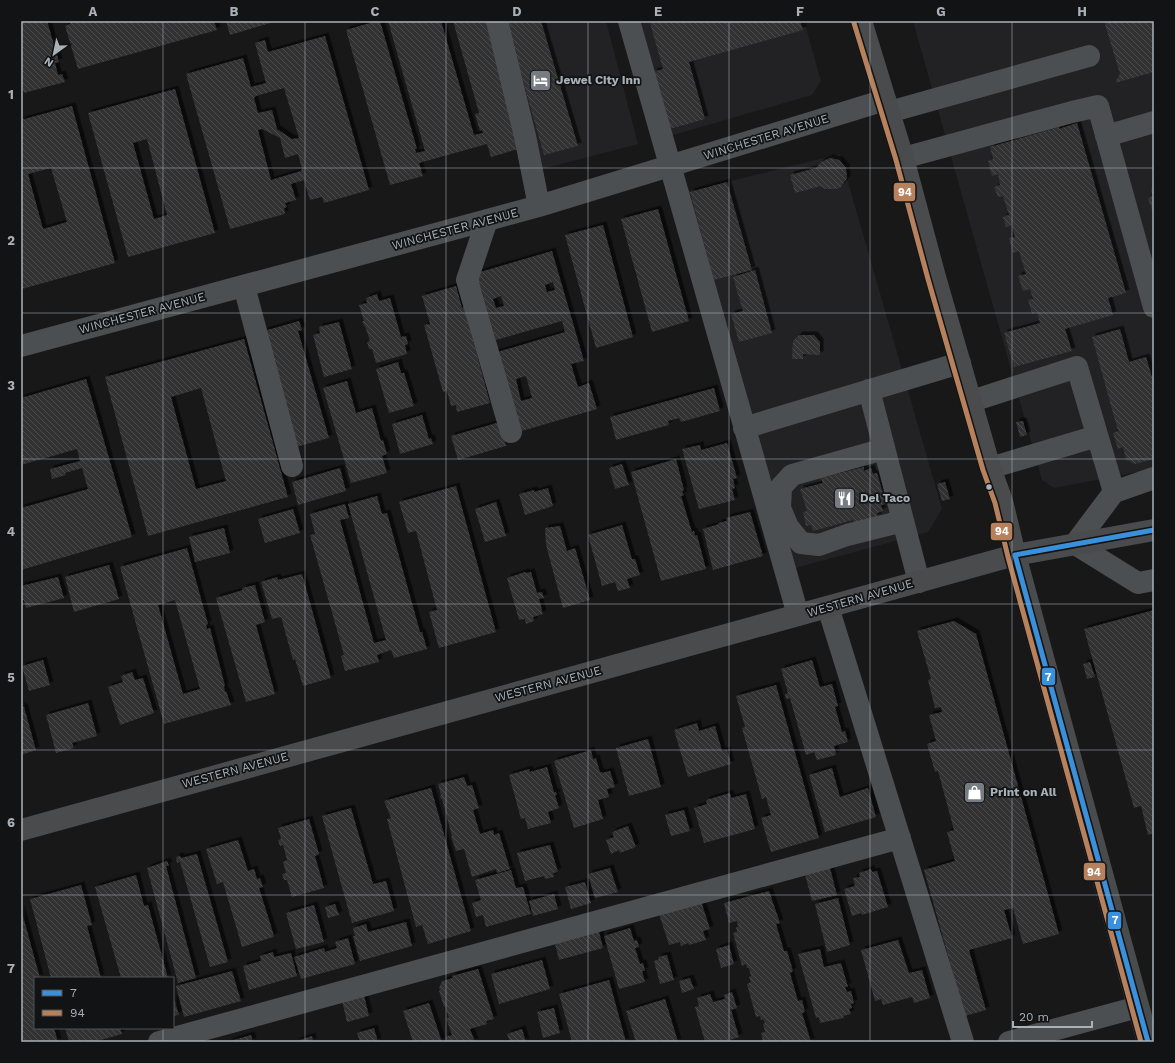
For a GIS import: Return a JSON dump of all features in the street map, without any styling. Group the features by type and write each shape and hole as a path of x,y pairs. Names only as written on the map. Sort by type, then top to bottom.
{"main road":[{"path":"861,21 903,158 935,277 972,401 990,468 1002,501 1015,555 1148,1042"},
{"name":"WESTERN AVENUE","path":"21,830 1015,555 1154,530"}],"street":[{"path":"497,21 525,136 539,206"},
{"path":"629,21 798,616"},
{"name":"WINCHESTER AVENUE","path":"21,346 539,206 670,166 887,106 1089,56"},
{"path":"903,158 1098,106 1154,307"},
{"path":"1106,136 1154,122"},
{"path":"487,220 467,280 511,432"},
{"path":"244,286 292,466"},
{"path":"744,428 960,363"},
{"path":"972,401 1077,367 1114,492"},
{"path":"869,390 919,582"},
{"path":"990,468 1097,436"},
{"path":"884,449 792,475 781,487 780,508 788,527 801,543 819,545 847,535 903,521"},
{"path":"1154,478 1114,492 1076,544 1138,583 1154,580"},
{"path":"828,607 963,1042"},
{"path":"159,1042 900,838"},
{"path":"1009,1042 1138,1007"}],"shaded area":[{"path":"502,21 606,21 638,144 542,169"},
{"path":"638,21 804,21 821,81 812,95 670,136"},
{"path":"913,21 1154,21 1154,469 1054,488 1042,480"},
{"path":"840,154 942,509 928,532 788,570 686,192"}],"building":[{"path":"21,21 47,21 59,62 55,63 58,75 62,74 65,82 24,93 21,84"},
{"path":"70,21 214,21 217,30 78,69 65,26 70,24"},
{"path":"226,21 277,21 230,35"},
{"path":"380,21 417,149 415,149 416,153 425,151 388,21 441,21 474,135 483,133 482,130 480,131 475,114 479,113 453,21 489,21 525,147 491,157 487,144 419,163 423,176 390,185 346,30"},
{"name":"Jewel City Inn","path":"506,21 541,21 578,146 544,155"},
{"path":"657,21 800,21 803,30 689,62 705,119 670,129 653,72 663,69 650,23"},
{"path":"1104,21 1154,21 1154,72 1115,83 1120,74"},
{"path":"325,36 369,190 324,203 322,197 310,200 304,180 291,184 296,200 285,203 287,207 284,208 285,214 230,229 186,74 243,58 251,87 266,83 255,43 265,40 268,52","holes":["284,88 299,138 292,139 277,129 272,110 258,113 254,98 256,96","262,129 280,138 285,158 298,154 302,169 301,171 271,180 258,130"]},
{"path":"175,89 215,233 128,257 88,113","holes":["147,139 167,215 154,219 133,143"]},
{"path":"72,106 115,263 22,289 21,120","holes":["51,168 67,222 43,229 28,174"]},
{"path":"1077,123 1126,293 1108,298 1113,315 1065,329 1072,351 1014,367 1004,333 1040,323 1037,313 1032,314 1028,300 1033,299 1030,289 1023,291 1018,276 1026,274 1019,251 1013,253 1009,238 1015,237 1012,225 1006,227 1003,217 1009,215 1003,196 998,197 994,187 1000,185 998,174 992,176 988,161 993,159 990,147"},
{"path":"830,158 839,160 846,168 847,178 840,188 825,189 821,186 795,193 790,175 816,168 821,162"},
{"path":"727,182 752,270 714,280 690,192"},
{"path":"1154,188 1154,216 1148,198 1153,196 1151,189"},
{"path":"658,209 689,321 652,332 621,219"},
{"path":"603,225 633,337 596,348 565,235"},
{"path":"552,251 584,361 571,364 578,387 589,383 597,409 522,431 503,367 491,354 565,332 562,321 496,340 481,289 476,290 477,273","holes":["553,282 555,290 547,292 545,285","501,296 504,306 496,308 493,299","526,376 532,398 521,401 516,379"]},
{"path":"755,270 772,333 739,342 731,314 743,311 733,277"},
{"path":"456,286 462,308 464,307 490,403 457,412 456,405 451,406 447,391 443,392 424,325 430,324 422,296"},
{"path":"377,294 379,301 390,298 401,337 406,336 408,344 405,345 407,354 376,363 372,349 369,349 367,342 370,341 362,321 364,321 359,305 367,303 366,298"},
{"path":"299,321 302,330 298,331 329,438 292,448 264,331"},
{"path":"339,322 352,369 324,377 313,335 320,333 319,327"},
{"path":"1120,329 1129,362 1146,357 1154,384 1154,459 1135,464 1126,460 1123,447 1118,449 1113,433 1118,431 1092,337"},
{"path":"799,335 814,335 820,342 820,355 803,354 803,359 792,359 793,341"},
{"path":"244,339 288,497 148,536 105,377","holes":["201,388 226,481 196,489 171,397"]},
{"path":"398,362 401,373 404,373 414,406 389,413 376,369"},
{"path":"86,379 132,537 21,570 21,508 88,489 82,468 52,479 50,469 80,461 77,449 21,465 21,398"},
{"path":"347,381 356,413 372,408 381,441 383,440 387,454 382,456 387,473 351,483 323,388"},
{"path":"714,388 720,411 681,422 679,418 668,421 669,425 616,440 610,417"},
{"path":"422,415 429,439 431,438 433,444 400,454 392,424"},
{"path":"1023,421 1027,435 1020,437 1016,422"},
{"path":"500,422 506,446 458,460 451,436"},
{"path":"727,443 737,478 733,479 735,488 732,489 735,500 699,509 682,449 700,445 701,450"},
{"path":"676,459 684,490 682,491 684,495 681,496 692,532 694,531 695,536 697,535 706,569 661,581 631,472"},
{"path":"622,464 629,485 615,489 609,468"},
{"name":"Del Taco","path":"864,467 864,471 871,468 873,474 877,473 886,504 881,505 883,511 877,513 878,517 854,523 853,520 813,531 811,525 806,526 803,512 807,511 800,489 823,483 821,478"},
{"path":"340,468 346,491 298,505 292,482"},
{"path":"945,482 950,499 942,501 937,484"},
{"path":"456,486 496,632 439,648 429,612 437,610 416,531 408,533 399,502"},
{"path":"548,488 553,506 525,515 519,494"},
{"path":"377,496 382,514 387,513 420,632 422,632 427,649 394,658 391,650 377,655 379,662 345,671 341,656 344,655 310,535 315,534 310,514 345,504 349,518 340,520 374,643 386,640 348,504"},
{"path":"496,502 506,536 485,542 475,509"},
{"path":"293,509 300,533 265,543 258,519"},
{"path":"750,512 763,556 713,570 703,529 727,521 726,518"},
{"path":"622,525 632,559 635,559 640,575 627,579 630,588 618,591 615,582 602,586 588,535"},
{"path":"560,526 567,551 575,548 590,600 563,608 546,545 545,528"},
{"path":"224,528 230,553 195,562 189,537"},
{"path":"187,548 208,624 206,625 207,629 210,628 225,686 225,692 226,691 231,705 164,724 120,567","holes":["175,600 200,689 183,694 158,605"]},
{"path":"109,565 119,599 74,612 65,577"},
{"path":"525,572 531,572 537,593 542,592 544,598 539,599 543,614 533,617 534,621 526,624 525,619 519,620 507,578"},
{"path":"302,574 331,678 303,686 295,659 293,660 281,617 272,619 261,582 277,577 278,580"},
{"path":"58,577 64,598 26,608 24,600 21,600 21,586"},
{"path":"255,585 265,622 256,625 275,694 246,702 216,598 243,590 242,588"},
{"path":"1154,610 1154,833 1148,835 1141,806 1134,808 1084,629"},
{"path":"954,621 976,634 1059,934 1023,944 1013,908 1004,910 1012,938 969,950 986,1010 965,1016 924,870 955,861 947,832 954,830 938,771 935,772 927,744 936,741 929,715 942,712 941,707 935,708 928,680 931,679 917,631"},
{"path":"43,660 50,685 29,691 22,666"},
{"path":"812,660 820,687 832,684 838,706 835,707 842,732 845,731 848,742 834,746 836,755 817,760 814,752 806,755 790,698 786,699 785,694 788,693 781,669"},
{"path":"1090,662 1095,677 1087,679 1083,664"},
{"path":"132,672 135,680 143,678 154,713 120,725 108,687 123,682 121,676"},
{"path":"776,685 819,838 771,852 761,818 771,815 766,797 762,799 742,728 745,727 736,696"},
{"path":"88,703 97,736 72,743 74,748 56,753 46,715"},
{"path":"21,705 24,707 36,750 21,755"},
{"path":"697,723 699,731 715,726 722,751 727,750 731,764 688,777 674,730"},
{"path":"648,739 661,787 629,796 616,748"},
{"path":"591,750 593,759 596,758 600,772 610,771 615,787 607,789 609,797 598,800 603,819 574,828 554,761"},
{"path":"547,767 554,792 556,792 557,795 555,795 559,808 548,812 551,823 528,829 525,818 521,819 509,775 529,769 530,772"},
{"path":"832,768 840,797 868,788 876,817 825,832 809,775"},
{"path":"464,777 467,786 472,785 479,808 473,810 480,834 493,830 494,835 499,833 510,869 497,873 496,869 472,877 464,849 456,851 438,784"},
{"path":"431,788 471,931 428,944 422,925 416,927 387,819 391,818 384,801"},
{"path":"730,793 731,798 746,794 755,829 704,843 694,808 707,804 706,800"},
{"path":"351,808 373,884 386,881 394,911 352,923 322,816"},
{"path":"684,810 690,831 671,836 665,815"},
{"path":"309,819 319,854 315,856 324,888 292,897 287,880 284,880 282,874 286,873 283,862 287,860 283,845 280,846 278,840 281,839 278,828"},
{"path":"628,826 636,847 620,853 619,850 611,854 606,840 614,837 612,832"},
{"path":"238,840 248,871 254,869 257,879 260,878 263,887 259,888 274,936 242,947 223,882 217,884 206,849"},
{"path":"550,845 558,872 553,873 554,877 545,879 544,876 525,881 517,853"},
{"path":"197,854 228,962 210,967 180,862 177,863 176,857 180,856 181,858"},
{"path":"167,861 169,866 166,866 196,978 178,983 147,868"},
{"path":"829,864 837,895 812,901 804,871"},
{"path":"610,868 618,892 595,898 588,874"},
{"path":"871,869 872,872 877,871 888,907 862,915 861,913 852,916 844,889 855,886 853,878 860,877 859,873"},
{"path":"511,870 516,888 523,887 531,914 486,927 483,915 476,917 472,903 481,900 475,880"},
{"path":"136,875 144,906 148,905 168,977 121,977 95,887"},
{"path":"585,882 591,903 571,909 565,887"},
{"path":"81,885 92,925 87,926 101,977 51,977 30,899"},
{"path":"769,891 780,923 776,924 784,951 787,951 793,971 790,973 798,1001 802,1000 805,1012 802,1013 811,1042 763,1042 761,1033 765,1032 763,1024 765,1023 763,1019 761,1020 760,1016 756,1017 747,984 751,982 749,977 751,976 749,968 747,968 746,964 742,966 733,933 737,932 737,921 729,923 724,903"},
{"path":"554,894 558,909 533,916 529,901"},
{"path":"838,898 850,945 827,952 815,904"},
{"path":"701,901 710,929 703,931 706,940 689,945 688,943 681,946 680,942 669,945 659,914"},
{"path":"335,904 339,915 328,918 325,907"},
{"path":"314,905 324,942 296,949 286,913"},
{"path":"21,909 40,977 34,977 34,1029 54,1029 58,1042 21,1042"},
{"path":"406,922 412,946 360,961 353,936 355,936 353,928 366,924 368,932"},
{"path":"598,928 603,948 559,960 554,940"},
{"path":"630,928 634,941 637,940 639,947 635,948 640,964 643,963 645,971 642,971 645,982 619,989 604,936"},
{"path":"348,938 355,964 301,979 294,957 324,948 325,952 337,948 335,942"},
{"path":"898,940 909,973 922,970 930,998 914,1003 912,997 883,1005 881,999 875,1001 861,950"},
{"path":"729,945 734,964 721,968 716,949"},
{"path":"820,949 824,967 841,963 848,987 845,987 847,992 851,991 854,1003 851,1004 852,1008 849,1009 851,1014 843,1016 844,1018 820,1023 819,1017 816,1018 798,954"},
{"path":"273,952 274,957 291,953 297,976 249,990 243,966 261,961 260,956"},
{"path":"667,955 674,980 660,984 654,961 659,959 658,957"},
{"path":"542,960 550,989 499,1004 491,974"},
{"path":"478,969 494,1019 486,1021 487,1024 470,1029 475,1042 447,1042 445,1037 452,1035 446,1018 449,1018 445,1006 444,1007 439,988 442,981 453,978 452,976"},
{"path":"232,971 241,1001 184,1017 176,986"},
{"path":"690,978 694,989 682,993 679,981"},
{"path":"609,980 626,1042 572,1042 559,994"},
{"path":"732,992 737,1008 731,1010 739,1037 727,1042 705,1042 695,1007 699,1006 697,998 710,994 713,1002 725,999 724,995"},
{"path":"364,995 369,1016 347,1022 342,1001"},
{"path":"174,999 179,1015 174,1016"},
{"path":"665,999 678,1042 636,1042 626,1011"},
{"path":"429,1003 442,1042 413,1042 403,1011"},
{"path":"554,1008 560,1033 543,1038 537,1012"},
{"path":"374,1028 378,1042 360,1042 357,1033"},
{"path":"65,1029 120,1029 122,1034 94,1042 69,1042"},
{"path":"522,1029 526,1042 510,1042 507,1034"},
{"path":"251,1035 253,1042 227,1042"},
{"path":"312,1036 313,1042 294,1042"}],"transit line":[{"name":"94","path":"854,23 896,160 928,279 983,470 995,503 1008,557 1141,1042"},
{"name":"7","path":"1015,555 1154,530"},
{"name":"7","path":"1015,555 1148,1042"}],"place":[{"name":"Jewel City Inn","path":"541,80"},
{"name":"Del Taco","path":"844,498"},
{"name":"Print on All","path":"975,792"}]}
